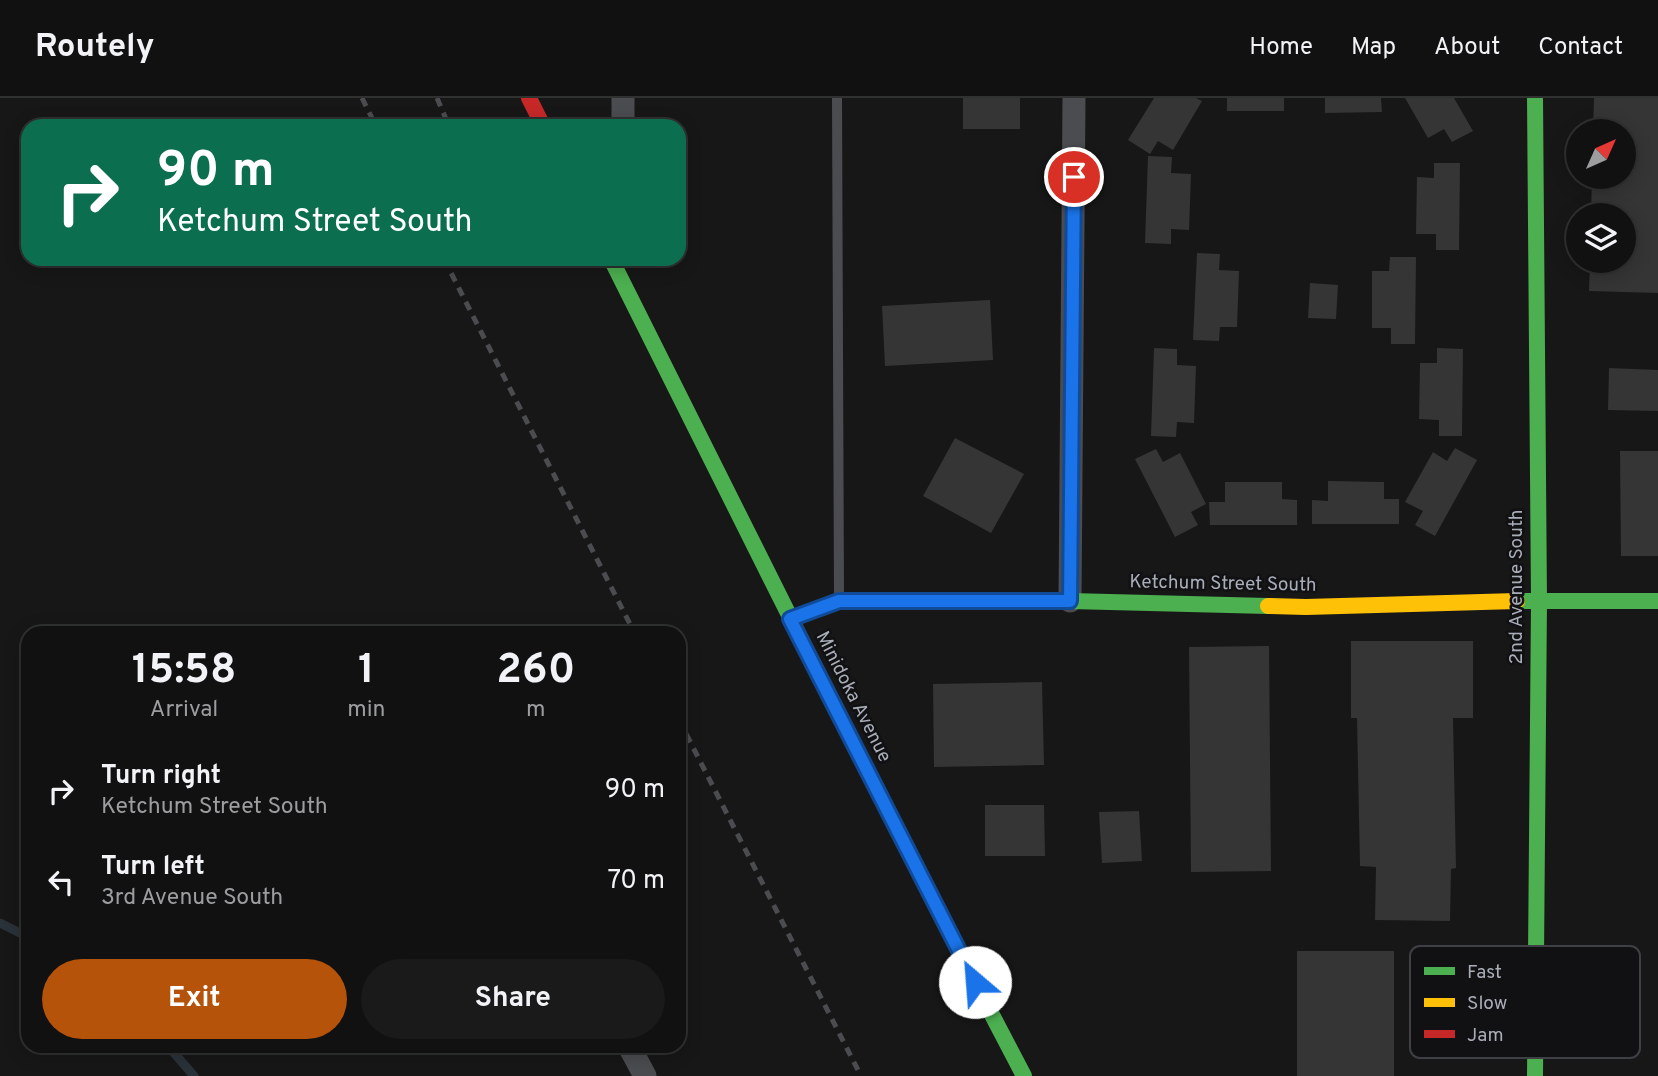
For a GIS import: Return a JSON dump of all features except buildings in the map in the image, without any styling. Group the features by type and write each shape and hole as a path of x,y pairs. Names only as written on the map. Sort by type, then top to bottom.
{"street":[{"path":"529,98 540,119"},
{"path":"623,98 623,119"},
{"path":"1070,601 1074,98"},
{"name":"2nd Avenue South","path":"1535,98 1539,601 1536,946"},
{"name":"Minidoka Avenue","path":"614,266 790,619 1024,1076"},
{"path":"625,266 625,288"},
{"name":"Ketchum Street South","path":"790,619 839,601 1070,601 1306,607 1496,601 1658,601"},
{"path":"633,1053 645,1076"},
{"name":"2nd Avenue South","path":"1535,1058 1535,1076"}],"lane":[{"path":"837,98 839,601"}],"waterway":[{"path":"0,923 21,934"},
{"path":"174,1053 194,1076"}],"railway":[{"path":"362,98 372,119"},
{"path":"437,98 446,119"},
{"path":"448,266 631,626"},
{"path":"686,734 861,1076"}],"traffic: fast":[{"path":"1535,98 1539,601 1536,946"},
{"path":"614,266 802,641"},
{"path":"790,619 839,601 1070,601 1268,606"},
{"path":"1517,601 1658,601"},
{"path":"967,967 1024,1076"},
{"path":"1535,1058 1535,1076"}],"traffic: slow":[{"path":"1268,606 1517,601"}],"traffic: jam":[{"path":"529,98 540,119"},
{"path":"802,641 967,967"}],"route":[{"path":"975,982 790,619 839,601 1070,601 1074,177"}]}
